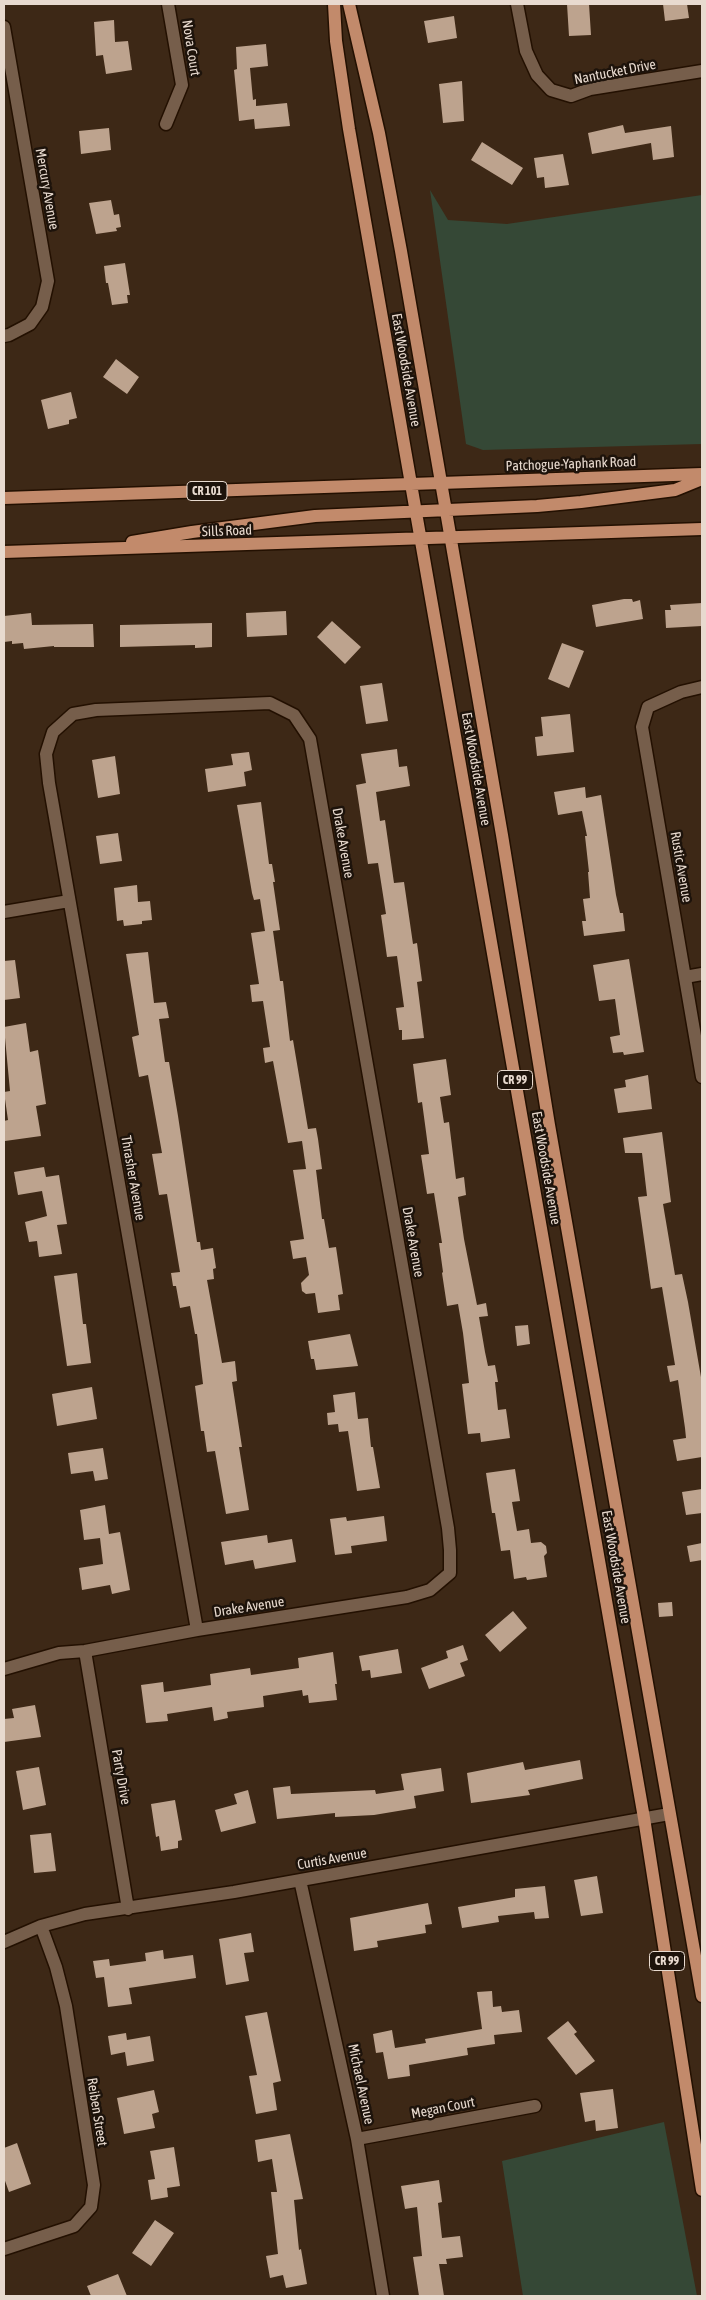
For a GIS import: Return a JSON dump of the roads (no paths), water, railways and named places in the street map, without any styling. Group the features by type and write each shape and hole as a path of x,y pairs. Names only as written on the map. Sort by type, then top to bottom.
{"main road":[{"name":"East Woodside Avenue","path":"334,4 336,41 349,129 644,1818 702,2190"},
{"name":"East Woodside Avenue","path":"349,4 359,41 392,200 451,538 549,1125 702,1996"},
{"name":"Patchogue-Yaphank Road","path":"441,482 702,474"},
{"path":"96,549 274,520 537,506 624,497 674,490 702,479"},
{"name":"CR 101","path":"4,498 441,482"},
{"path":"451,538 702,530"},
{"name":"Sills Road","path":"4,552 451,538"}],"street":[{"name":"Nova Court","path":"166,124 182,86 168,4"},
{"name":"Nantucket Drive","path":"517,4 526,50 537,75 551,90 571,96 590,90 702,71"},
{"name":"Mercury Avenue","path":"4,27 48,281 42,307 30,324 4,336"},
{"name":"Rustic Avenue","path":"702,688 681,692 648,707 642,727 702,1077"},
{"name":"Drake Avenue","path":"4,1669 59,1653 84,1651 197,1630 407,1597 430,1590 450,1573 448,1528 310,739 294,715 270,703 96,710 73,714 53,732"},
{"name":"Thrasher Avenue","path":"53,732 46,754 49,783 197,1630"},
{"path":"4,912 69,902"},
{"path":"685,977 702,974"},
{"name":"Party Drive","path":"84,1651 128,1909"},
{"name":"Curtis Avenue","path":"4,1942 41,1926 85,1914 128,1909 300,1880 669,1814"},
{"name":"Michael Avenue","path":"300,1880 357,2139 383,2296"},
{"name":"Reiben Street","path":"4,2249 74,2226 90,2207 94,2185 66,2006 56,1967 41,1926"},
{"name":"Megan Court","path":"357,2139 535,2106"}]}
